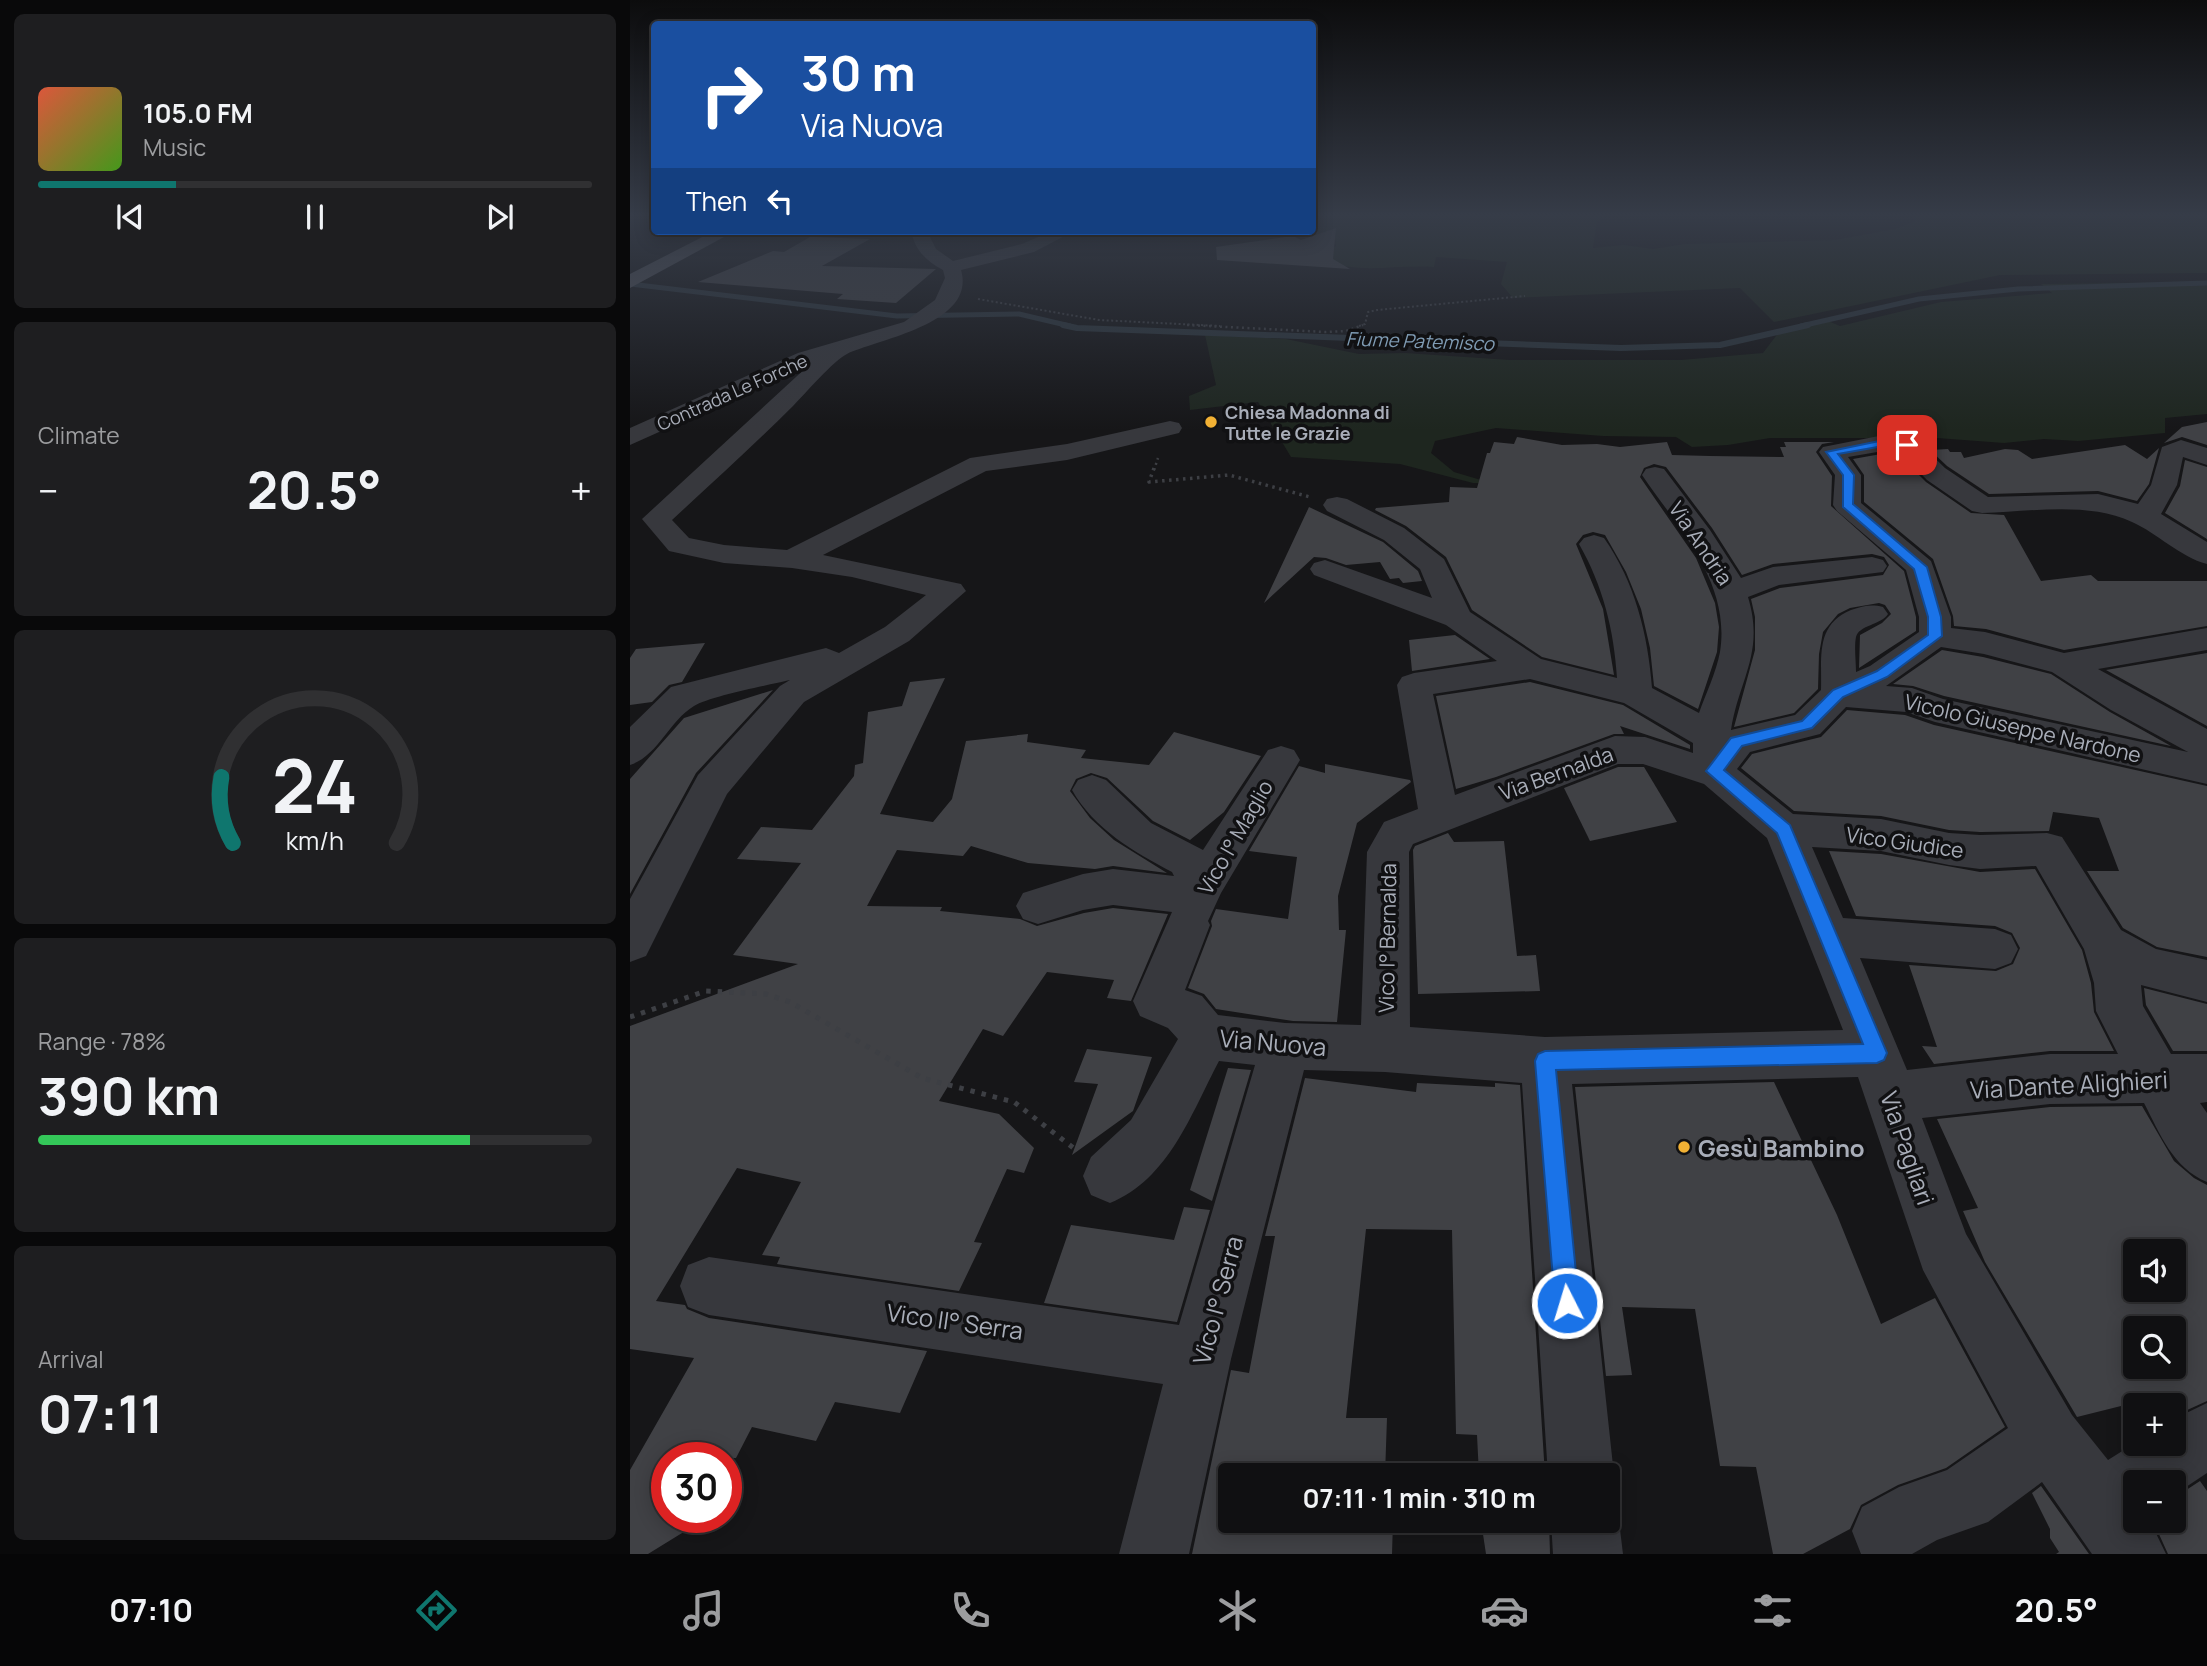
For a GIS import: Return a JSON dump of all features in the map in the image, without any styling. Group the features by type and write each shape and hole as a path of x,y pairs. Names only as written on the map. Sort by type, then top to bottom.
{"street":[{"path":"946,298 951,286"},
{"name":"Contrada Le Forche","path":"630,437 806,358 911,326 946,298"},
{"path":"630,942 712,785 792,694 897,634 950,592 852,568 792,559 724,554 679,545 656,519 760,425 837,350"},
{"path":"792,559 979,464 1067,452 1170,428"},
{"path":"1935,636 1935,617 1920,567 1847,505 1848,475 1832,452 1889,442 1907,445 1936,474 1982,505 2098,502 2146,515 2207,555"},
{"path":"2146,515 2164,485 2171,452 2181,448 2204,453"},
{"name":"Via Andria","path":"1655,475 1707,547 1733,592 1738,623 1737,652 1713,754"},
{"path":"1337,505 1394,534 1433,565 1457,618"},
{"path":"1594,544 1611,570 1632,649 1635,694"},
{"path":"1733,592 1773,576 1872,566"},
{"path":"1325,569 1457,618 1530,668"},
{"path":"1838,694 1840,634 1849,623 1872,614"},
{"path":"1713,754 1737,742 1807,725 1838,694 1882,674 1935,636 1985,643 2064,664 2124,701 2207,745"},
{"path":"2064,664 2207,639"},
{"path":"630,751 660,716 683,696 869,650"},
{"path":"1439,815 1414,685 1530,668"},
{"name":"Via Pagliari","path":"1530,668 1635,694 1713,754 1784,829 1883,1075 1943,1250 2049,1438 2115,1529"},
{"name":"Vicolo Giuseppe Nardone","path":"1838,694 1912,701 1935,710 2116,748 2207,771"},
{"name":"Via Bernalda","path":"1439,815 1615,750 1645,751 1697,769 1713,754"},
{"name":"Vico I° Maglio","path":"1206,1036 1185,1012 1157,1001 1194,910 1281,760"},
{"path":"1092,790 1137,834 1188,861 1194,910"},
{"name":"Vico I° Bernalda","path":"1385,1049 1388,852 1398,833 1439,815"},
{"name":"Vico Giudice","path":"1784,829 1881,835 1949,849 2047,849 2105,944 2147,967 2207,981"},
{"path":"1038,906 1083,892 1113,887 1173,894 1194,910"},
{"path":"1829,936 1995,949"},
{"path":"2105,944 2117,983 2120,1012 2184,1126 2207,1155"},
{"name":"Via Nuova","path":"1110,1176 1150,1139 1206,1036 1284,1046 1385,1049 1545,1061 1883,1075"},
{"name":"Vico I° Serra","path":"1154,1554 1200,1359 1284,1046"},
{"path":"1545,1061 1580,1463"},
{"name":"Via Dante Alighieri","path":"1883,1075 2050,1080 2207,1078"},
{"name":"Vico II° Serra","path":"709,1286 1000,1326 1200,1359"},
{"path":"2115,1529 2207,1435"},
{"path":"1886,1531 1923,1511 1964,1498 2049,1438"},
{"path":"1586,1533 1588,1554"}],"path":[{"path":"946,298 1063,312 1098,320 1326,332 1357,329 1365,324 1368,312 1377,310 1525,296"},
{"path":"1170,428 1149,482 1229,475 1337,505"},
{"path":"630,1017 706,990 766,994 790,1002 922,1078 1014,1102 1110,1176"}],"shaded area":[{"path":"1502,286 1949,286 1774,322 1740,288 1513,298"},
{"path":"2043,286 2207,286 2207,414 2165,418 2165,433 2078,441 2044,439 2004,443 1937,438 1770,438 1728,445 1692,447 1676,437 1603,436 1496,428 1435,441 1431,453 1454,472 1491,483 1473,483 1400,464 1291,457 1258,402 1190,410 1189,396 1216,385 1205,335 1286,339 1359,354 1405,353 1510,360 1681,360 1763,353 1779,332 1823,319 1840,326 1941,302 2052,293"}],"building":[{"path":"741,286 917,286 896,303 837,299 843,294"},
{"path":"2207,422 2207,445 2182,437 2164,443 2182,427"},
{"path":"1517,437 1562,445 1597,444 1620,447 1667,442 1672,455 1710,456 1784,457 1780,447 1786,447 1784,442 1834,442 1822,444 1816,452 1832,476 1831,506 1904,571 1916,617 1916,631 1859,668 1860,635 1882,623 1891,614 1885,605 1879,603 1850,608 1838,614 1823,632 1818,689 1794,713 1734,727 1755,650 1755,617 1751,599 1780,588 1883,575 1889,565 1884,557 1872,554 1773,564 1742,575 1712,528 1666,467 1654,464 1644,468 1640,477 1696,558 1715,603 1719,627 1717,652 1698,709 1654,686 1650,648 1641,609 1626,572 1605,535 1593,532 1583,535 1576,544 1603,609 1614,675 1542,657 1472,610 1446,557 1406,526 1375,510 1449,502 1450,487 1477,488 1487,453 1490,453 1494,442 1514,444"},
{"path":"2125,445 2147,459 2159,448 2149,484 2137,501 2098,491 1989,494 1947,466 1930,450 1948,449 1950,452 1961,452 1964,458 2005,449 2018,450 2032,459"},
{"path":"1898,454 1926,482 1971,513 2004,515 2041,581 2091,575 2098,581 2207,581 2207,626 2064,650 1986,629 1954,626 1933,559 1864,502 1864,475 1853,459"},
{"path":"2185,460 2207,467 2207,539 2165,513 2180,486"},
{"path":"1309,507 1383,542 1418,571 1422,581 1403,583 1399,578 1390,579 1380,562 1346,565 1314,557 1264,603"},
{"path":"1455,635 1490,659 1412,671 1409,640"},
{"path":"705,643 682,682 669,685 652,702 630,705 630,658 636,649"},
{"path":"1942,650 2051,674 2110,712 2171,746 1944,696 1913,686 1893,684"},
{"path":"2207,653 2207,726 2106,670"},
{"path":"945,678 880,814 933,822 952,799 966,741 1028,734 1027,742 1086,750 1081,758 1149,765 1174,732 1261,756 1224,812 1190,840 1153,821 1107,778 1091,773 1076,779 1070,791 1090,818 1114,840 1167,873 1113,866 1095,869 1028,863 971,846 963,856 897,850 867,906 942,907 940,911 1020,919 1037,926 1113,908 1168,914 1131,1001 1107,998 1114,980 1047,972 1003,1036 983,1029 939,1101 999,1114 1034,1148 1024,1173 1007,1169 974,1242 982,1243 959,1291 777,1264 780,1257 762,1255 801,1182 737,1168 656,1301 685,1305 687,1309 709,1318 927,1351 900,1413 835,1402 816,1441 752,1427 742,1446 742,1442 651,1442 651,1533 682,1533 648,1554 630,1554 630,1470 694,1358 630,1349 630,1026 798,964 733,955 801,863 737,859 761,827 812,830 854,776 855,765 863,763 868,712 902,706 910,682"},
{"path":"1530,682 1623,705 1690,745 1690,749 1620,726 1624,734 1614,734 1456,789 1436,696"},
{"path":"773,690 696,773 630,894 630,779 684,718"},
{"path":"1847,710 1905,715 1934,725 2207,786 2207,957 2157,947 2123,928 2087,871 2119,871 2099,818 2053,812 2049,831 1980,832 1949,830 1881,816 1794,811 1741,768 1752,754 1821,737"},
{"path":"1325,764 1411,782 1357,823 1338,896 1339,930 1346,930 1337,1022 1293,1021 1216,1009 1204,994 1188,988 1216,909 1288,919 1297,857 1249,851 1299,766 1325,773"},
{"path":"1618,767 1644,767 1677,822 1590,841 1564,788"},
{"path":"1448,833 1454,842 1504,841 1517,956 1536,955 1540,991 1418,994 1413,850 1415,846"},
{"path":"1829,851 1881,854 1980,872 2035,869 2082,950 2091,983 2094,1012 2114,1051 2050,1051 1934,1064 1922,1046 1937,1047 1909,965 1996,971 2013,964 2020,948 2012,933 1995,926 1856,916"},
{"path":"2144,988 2207,1004 2207,1051 2173,1051 2146,1005"},
{"path":"1087,1049 1152,1057 1133,1111 1072,1155 1098,1084 1074,1082"},
{"path":"1228,1068 1251,1070 1212,1201 1190,1190"},
{"path":"1305,1078 1416,1092 1417,1083 1495,1087 1495,1083 1520,1085 1544,1463 1478,1463 1477,1435 1456,1434 1452,1230 1366,1229 1346,1418 1387,1418 1385,1463 1218,1463 1218,1533 1393,1533 1392,1554 1192,1554 1231,1370 1249,1373 1275,1236 1265,1236"},
{"path":"1774,1082 1837,1215 1881,1324 1935,1298 2005,1427 1946,1468 1898,1485 1861,1505 1850,1529 1803,1554 1773,1554 1756,1467 1720,1466 1695,1309 1622,1307 1632,1375 1606,1376 1575,1087"},
{"path":"2142,1106 2174,1161 2207,1185 2207,1401 2186,1411 2186,1393 2123,1393 2123,1406 2077,1417 1985,1262 1963,1211 1978,1208 1937,1119 2050,1107"},
{"path":"1184,1207 1210,1210 1177,1322 1044,1303 1071,1225 1174,1240"},
{"path":"2200,1481 2207,1491 2207,1554 2168,1554 2158,1533 2186,1533 2186,1490"},
{"path":"2041,1486 2089,1554 2056,1554 2059,1552 2050,1538 2050,1529 2032,1493"},
{"path":"1483,1533 1549,1533 1550,1554 1486,1554"}],"waterway":[{"name":"Fiume Patemisco","path":"643,286 897,316 1019,314 1070,326"},
{"name":"Fiume Patemisco","path":"1801,326 1919,299 2018,289 2128,286"},
{"name":"Fiume Patemisco","path":"1063,325 1077,328 1621,348 1720,345 1808,325"}],"place":[{"name":"Chiesa Madonna di Tutte le Grazie","path":"1211,422"},
{"name":"Gesù Bambino","path":"1684,1147"}],"route":[{"path":"1567,1303 1545,1061 1877,1053 1784,829 1714,771 1737,742 1807,725 1838,694 1882,674 1935,636 1935,617 1920,567 1847,505 1848,475 1832,452 1889,442 1907,445"}]}
